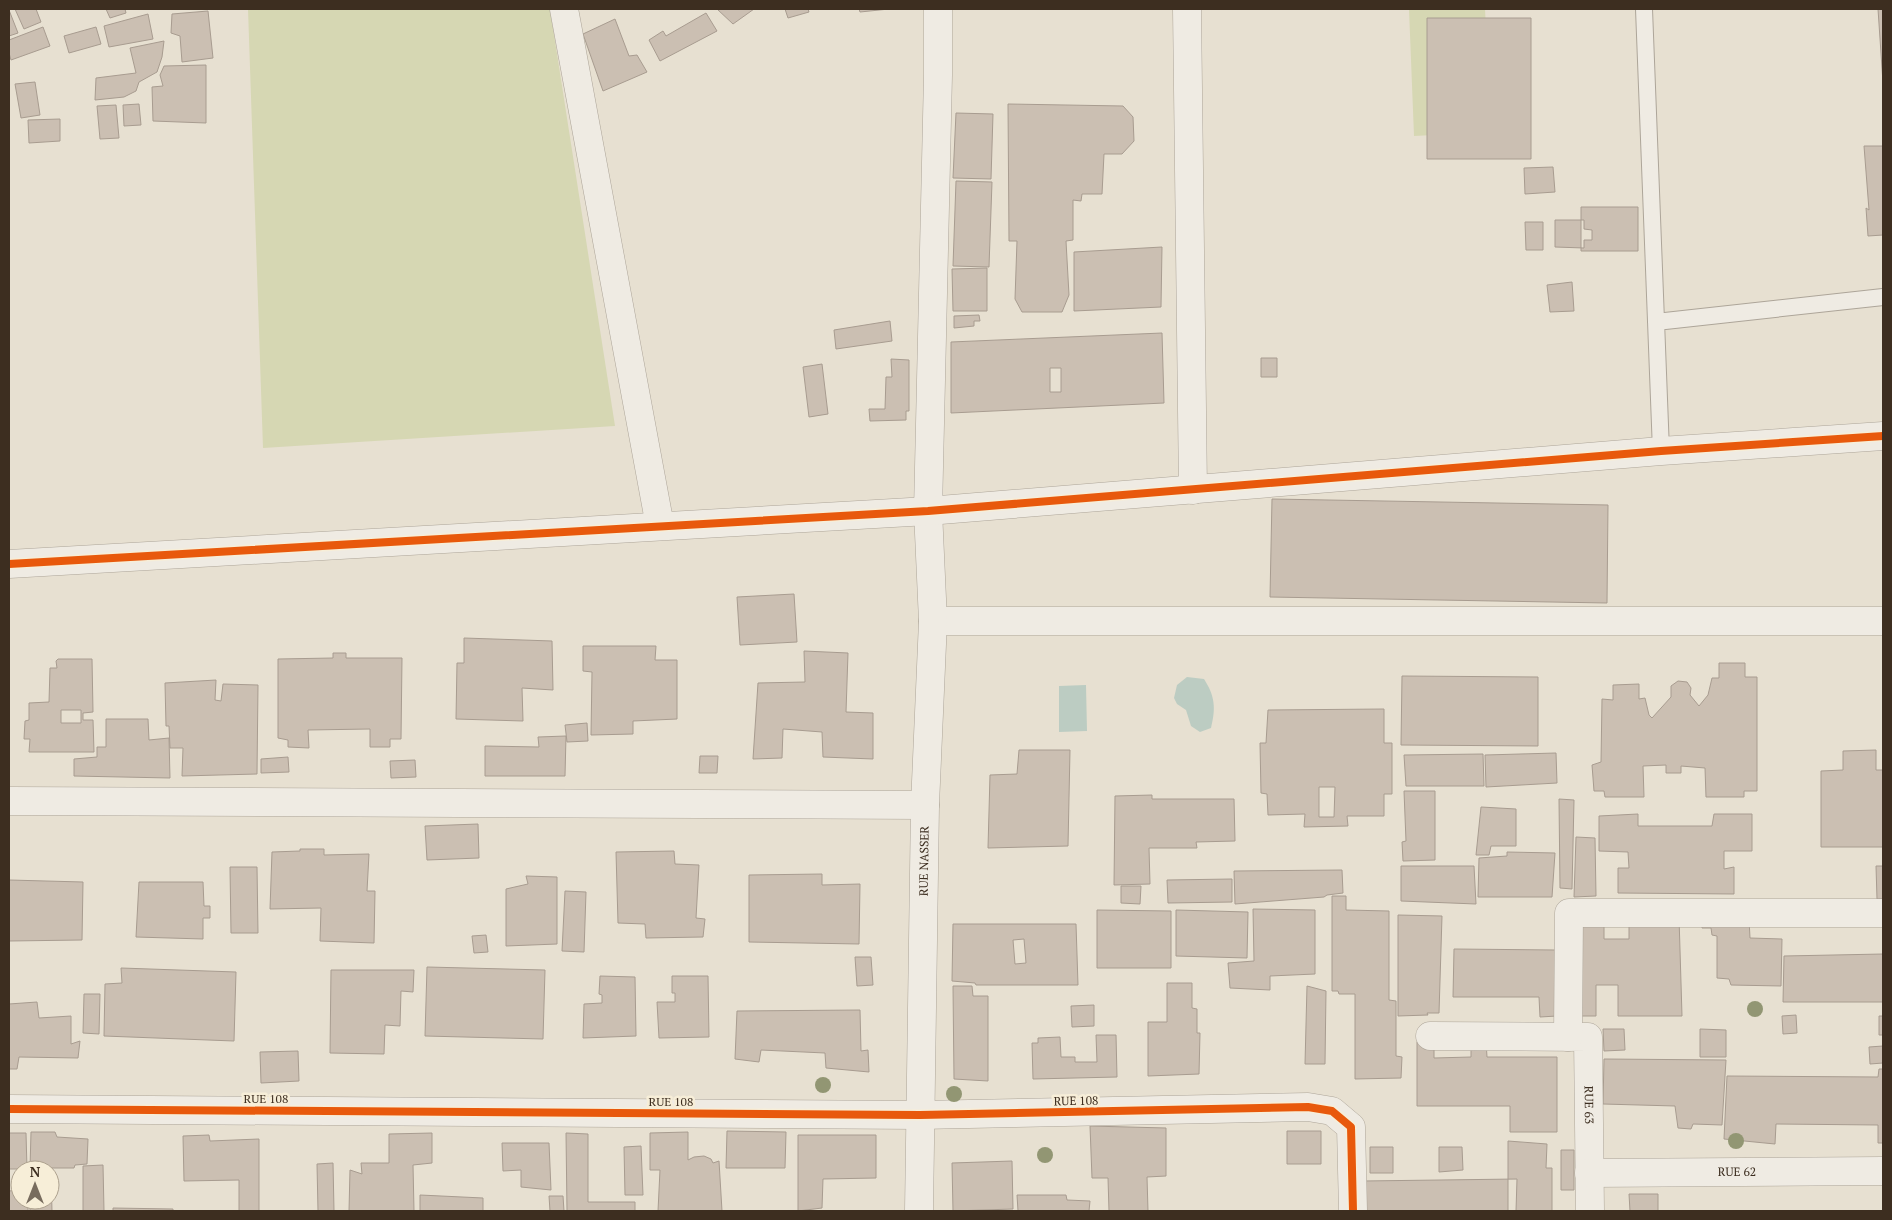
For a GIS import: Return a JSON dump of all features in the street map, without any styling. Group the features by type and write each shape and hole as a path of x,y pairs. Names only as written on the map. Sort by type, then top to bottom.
{"street":[{"path":"564,9 660,526"},
{"name":"RUE NASSER","path":"919,1211 925,805 933,621 928,511 938,95 938,9"},
{"path":"1187,9 1193,490"},
{"path":"9,564 928,511 1661,451 1883,436"},
{"path":"933,621 1883,621"},
{"path":"9,801 925,805"},
{"name":"RUE 63","path":"1590,1211 1590,1173 1569,913 1883,913"},
{"path":"1430,1036 1578,1037"},
{"name":"RUE 108","path":"9,1108 920,1115 1308,1107 1332,1111 1351,1127 1353,1211"},
{"name":"RUE 62","path":"1590,1173 1883,1171"}],"lane":[{"path":"1644,9 1661,451"},
{"path":"1656,322 1883,297"}],"green space":[{"path":"248,9 550,9 615,426 263,448"},
{"path":"1409,9 1485,9 1491,132 1414,136"}],"shaded area":[{"path":"1187,677 1204,679 1214,702 1211,728 1200,732 1191,726 1186,710 1177,704 1174,698 1177,685"},
{"path":"1086,685 1087,731 1059,732 1059,686"}],"building":[{"path":"15,9 36,9 41,22 24,29"},
{"path":"106,9 125,9 126,13 110,18"},
{"path":"717,9 754,9 733,24"},
{"path":"785,9 808,9 809,12 788,18"},
{"path":"859,9 889,9 860,12"},
{"path":"1878,9 1883,9 1883,83"},
{"path":"9,10 18,33 9,36"},
{"path":"208,11 213,58 182,62 180,36 171,33 172,14"},
{"path":"706,13 717,31 660,61 649,40 663,31 666,36"},
{"path":"148,14 153,39 109,47 104,26"},
{"path":"1427,18 1531,18 1531,159 1427,159"},
{"path":"615,19 629,56 637,55 647,72 603,91 583,34"},
{"path":"43,27 50,46 11,60 9,40"},
{"path":"96,27 101,44 69,53 64,36"},
{"path":"164,41 162,57 157,72 139,82 136,91 124,97 95,100 96,78 136,73 130,48"},
{"path":"206,65 206,123 153,121 152,87 163,86 160,75 164,66"},
{"path":"35,82 40,115 21,118 15,84"},
{"path":"139,104 141,125 124,126 123,105"},
{"path":"1008,104 1123,106 1133,117 1134,141 1122,154 1104,154 1102,194 1082,194 1081,201 1073,200 1073,240 1066,241 1069,295 1062,312 1022,312 1015,299 1017,241 1009,241"},
{"path":"116,105 119,138 100,139 97,106"},
{"path":"956,113 993,114 991,179 953,178"},
{"path":"60,119 60,141 29,143 28,120"},
{"path":"1864,146 1883,146 1883,235 1868,236 1866,208 1869,210"},
{"path":"1553,167 1555,192 1525,194 1524,168"},
{"path":"956,181 992,182 989,267 953,266"},
{"path":"1581,207 1638,207 1638,251 1581,251"},
{"path":"1555,220 1584,220 1584,229 1592,230 1592,240 1584,240 1584,248 1555,247"},
{"path":"1525,222 1543,222 1543,250 1526,250"},
{"path":"1162,247 1161,307 1074,311 1074,252"},
{"path":"987,268 987,311 953,311 952,269"},
{"path":"1572,282 1574,311 1550,312 1547,285"},
{"path":"979,315 980,321 974,321 974,326 954,328 954,316"},
{"path":"890,321 892,341 836,349 834,330"},
{"path":"1162,333 1164,403 951,413 951,342","holes":["1050,368 1061,368 1061,392 1050,392"]},
{"path":"1261,358 1277,358 1277,377 1261,377"},
{"path":"891,359 909,360 909,411 906,411 906,420 870,421 869,409 885,409 886,377 892,377"},
{"path":"822,364 828,414 809,417 803,367"},
{"path":"1272,499 1608,505 1607,603 1270,597"},
{"path":"794,594 797,642 740,645 737,597"},
{"path":"464,638 552,641 553,690 522,688 523,721 456,719 457,663 464,663"},
{"path":"583,646 656,646 655,660 677,660 677,719 633,721 633,734 591,735 592,672 583,671"},
{"path":"804,651 848,653 846,712 873,713 873,759 823,757 822,732 783,729 782,758 753,759 758,683 805,682"},
{"path":"333,653 346,653 346,658 402,658 401,739 390,739 390,747 370,747 370,729 308,730 309,748 288,747 288,740 278,738 278,659 333,658"},
{"path":"58,659 92,659 93,712 83,713 83,720 93,720 94,752 29,752 30,739 24,739 25,721 29,720 29,703 49,702 50,668 57,668 56,661","holes":["61,710 81,710 81,723 61,723"]},
{"path":"1719,663 1745,663 1745,677 1757,677 1757,791 1744,791 1744,797 1706,797 1705,768 1681,766 1681,773 1666,773 1666,765 1643,766 1644,797 1605,797 1604,791 1594,791 1592,765 1601,762 1602,699 1613,700 1613,685 1639,684 1639,699 1645,698 1649,715 1652,718 1671,697 1671,686 1678,681 1687,682 1691,688 1690,695 1699,706 1708,695 1712,678 1719,678"},
{"path":"1402,676 1538,677 1538,746 1401,745"},
{"path":"216,680 215,700 221,701 223,684 258,685 257,774 182,776 183,748 170,748 169,726 166,726 165,683"},
{"path":"1384,709 1384,743 1392,743 1392,794 1384,794 1384,816 1347,816 1348,826 1304,827 1305,814 1268,815 1267,794 1261,793 1260,743 1266,743 1268,710","holes":["1319,787 1335,787 1334,817 1319,817"]},
{"path":"106,719 148,719 149,740 169,738 170,778 74,776 74,759 97,757 97,747 106,747"},
{"path":"587,723 588,741 567,742 565,725"},
{"path":"566,736 565,776 485,776 485,746 539,747 538,737"},
{"path":"1019,750 1070,750 1068,846 988,848 990,775 1017,774"},
{"path":"1876,750 1876,770 1883,770 1883,847 1821,847 1821,771 1843,770 1843,751"},
{"path":"1556,753 1557,783 1486,787 1485,755"},
{"path":"1483,754 1484,786 1406,786 1404,755"},
{"path":"700,756 718,756 717,773 699,773"},
{"path":"288,757 289,772 261,773 261,759"},
{"path":"415,760 416,777 391,778 390,761"},
{"path":"1404,791 1435,791 1435,860 1403,861 1402,842 1406,841"},
{"path":"1152,795 1152,799 1234,799 1235,841 1196,842 1197,848 1149,848 1150,884 1114,885 1115,796"},
{"path":"1559,799 1574,800 1572,889 1560,888"},
{"path":"1481,807 1516,809 1516,846 1491,846 1489,855 1476,855"},
{"path":"1638,814 1638,826 1712,826 1714,814 1752,814 1752,851 1724,851 1724,869 1734,867 1734,894 1618,893 1618,868 1629,868 1628,852 1599,851 1599,816"},
{"path":"478,824 479,858 427,860 425,826"},
{"path":"1576,837 1595,838 1596,896 1574,897"},
{"path":"300,849 324,849 324,855 369,854 367,891 375,891 374,943 320,941 321,908 270,909 272,852 300,851"},
{"path":"674,851 675,864 699,865 696,918 705,919 703,937 646,938 645,924 618,923 616,852"},
{"path":"1507,852 1555,853 1552,897 1478,897 1479,858 1507,856"},
{"path":"1401,866 1474,866 1476,904 1401,901"},
{"path":"1876,866 1883,866 1883,899 1877,899"},
{"path":"230,867 257,867 258,933 231,933"},
{"path":"1342,870 1343,893 1324,897 1235,904 1234,871"},
{"path":"822,874 822,885 860,884 859,944 749,942 749,875"},
{"path":"526,876 557,877 557,944 506,946 506,889 528,884"},
{"path":"1232,879 1232,902 1168,903 1167,880"},
{"path":"9,880 83,882 82,940 9,941"},
{"path":"139,882 203,882 204,906 210,906 210,918 203,918 203,939 136,937"},
{"path":"1121,886 1141,886 1140,904 1121,903"},
{"path":"565,891 586,892 584,952 562,951"},
{"path":"1332,896 1346,896 1346,910 1389,911 1389,1000 1396,1001 1396,1056 1402,1057 1401,1078 1355,1079 1355,994 1339,994 1338,991 1332,991"},
{"path":"1253,909 1315,910 1315,974 1270,976 1270,990 1230,988 1228,963 1254,961"},
{"path":"1097,910 1171,911 1171,968 1097,968"},
{"path":"1176,910 1248,912 1247,958 1176,956"},
{"path":"1398,915 1442,916 1439,1013 1398,1016"},
{"path":"1679,917 1682,1016 1618,1016 1618,985 1596,985 1596,1016 1579,1016 1578,919 1604,918 1604,939 1629,939 1629,918"},
{"path":"1702,919 1749,919 1750,938 1782,939 1781,986 1731,985 1729,979 1717,978 1717,936 1712,935 1711,928 1702,928"},
{"path":"953,924 1076,924 1078,985 976,985 975,983 952,981","holes":["1024,939 1026,963 1015,964 1013,940"]},
{"path":"486,935 488,952 474,953 472,936"},
{"path":"1454,949 1556,950 1557,1016 1540,1017 1539,997 1453,997"},
{"path":"1883,954 1883,1002 1783,1002 1784,956"},
{"path":"855,957 871,957 873,985 857,986"},
{"path":"427,967 545,970 543,1039 425,1036"},
{"path":"121,968 236,972 234,1041 104,1036 105,984 122,983"},
{"path":"331,970 414,970 413,992 401,991 400,1026 385,1025 384,1054 330,1053"},
{"path":"600,976 635,977 636,1036 583,1038 584,1004 602,1003 602,995 599,994"},
{"path":"672,976 708,976 709,1037 659,1038 657,1002 675,1002 675,993 672,993"},
{"path":"1167,983 1192,983 1192,1008 1197,1009 1197,1033 1200,1033 1199,1074 1148,1076 1148,1022 1167,1022"},
{"path":"953,986 972,986 973,996 988,996 988,1081 954,1079"},
{"path":"1307,986 1326,991 1325,1064 1305,1064"},
{"path":"84,994 100,994 99,1034 83,1033"},
{"path":"37,1002 39,1018 71,1016 71,1044 80,1041 78,1058 19,1057 17,1069 9,1069 9,1004"},
{"path":"1094,1005 1094,1026 1072,1027 1071,1006"},
{"path":"860,1010 861,1051 868,1050 869,1072 826,1068 825,1053 761,1050 759,1062 735,1059 737,1011"},
{"path":"1796,1015 1797,1033 1783,1034 1782,1016"},
{"path":"1879,1016 1883,1016 1883,1035 1879,1035"},
{"path":"1603,1029 1624,1029 1625,1050 1604,1051"},
{"path":"1700,1029 1726,1030 1726,1057 1700,1057"},
{"path":"1096,1035 1116,1035 1117,1077 1033,1079 1032,1043 1038,1043 1038,1038 1060,1037 1061,1057 1075,1057 1075,1062 1097,1062"},
{"path":"1471,1041 1486,1041 1487,1057 1557,1057 1557,1132 1510,1132 1510,1106 1417,1106 1417,1042 1434,1042 1434,1058 1471,1057"},
{"path":"1883,1046 1883,1063 1870,1064 1869,1047"},
{"path":"298,1051 299,1081 261,1083 260,1052"},
{"path":"1604,1059 1726,1060 1722,1125 1693,1124 1691,1129 1678,1128 1675,1106 1603,1104"},
{"path":"1879,1069 1883,1069 1883,1143 1878,1143 1878,1125 1776,1124 1775,1144 1724,1139 1727,1076 1878,1077"},
{"path":"1090,1126 1166,1128 1166,1176 1147,1177 1148,1211 1109,1211 1108,1178 1092,1178"},
{"path":"727,1131 786,1132 785,1168 726,1168"},
{"path":"1287,1131 1321,1131 1321,1164 1287,1164"},
{"path":"31,1132 55,1132 57,1137 88,1139 87,1164 75,1165 74,1168 60,1168 60,1160 30,1160"},
{"path":"688,1132 688,1160 704,1156 711,1159 713,1163 719,1161 722,1211 658,1211 660,1170 650,1170 650,1133"},
{"path":"9,1133 26,1133 27,1160 10,1160 9,1169"},
{"path":"432,1133 432,1163 413,1165 414,1211 349,1211 350,1170 362,1174 361,1163 389,1163 389,1134"},
{"path":"566,1133 588,1134 588,1202 635,1202 635,1211 567,1211"},
{"path":"209,1135 210,1141 259,1139 259,1211 239,1211 239,1180 184,1181 183,1136"},
{"path":"798,1135 876,1135 876,1178 823,1179 822,1208 798,1211"},
{"path":"1508,1141 1547,1144 1546,1168 1552,1168 1552,1211 1508,1211"},
{"path":"502,1143 549,1143 551,1190 521,1187 521,1170 503,1171"},
{"path":"641,1146 643,1195 625,1195 624,1147"},
{"path":"1370,1147 1393,1147 1393,1173 1370,1173"},
{"path":"1439,1147 1462,1147 1463,1170 1439,1172"},
{"path":"1561,1150 1574,1150 1574,1190 1561,1190"},
{"path":"1012,1161 1013,1209 953,1211 952,1163"},
{"path":"333,1163 334,1211 318,1211 317,1164"},
{"path":"103,1165 104,1211 83,1211 83,1166"},
{"path":"1517,1179 1516,1211 1364,1211 1363,1181"},
{"path":"9,1191 10,1210 28,1211 9,1211"},
{"path":"1629,1194 1658,1194 1658,1211 1630,1211"},
{"path":"420,1195 483,1198 483,1211 420,1211"},
{"path":"1017,1195 1066,1195 1067,1200 1090,1201 1089,1211 1018,1211"},
{"path":"549,1196 563,1196 564,1211 550,1211"},
{"path":"113,1208 173,1209 173,1211 113,1211"},
{"path":"52,1210 52,1211 30,1211"}],"cycle path":[{"path":"9,564 928,511 1661,451 1883,436"},
{"path":"9,1109 920,1115 1308,1107 1332,1111 1351,1127 1353,1211"}]}
